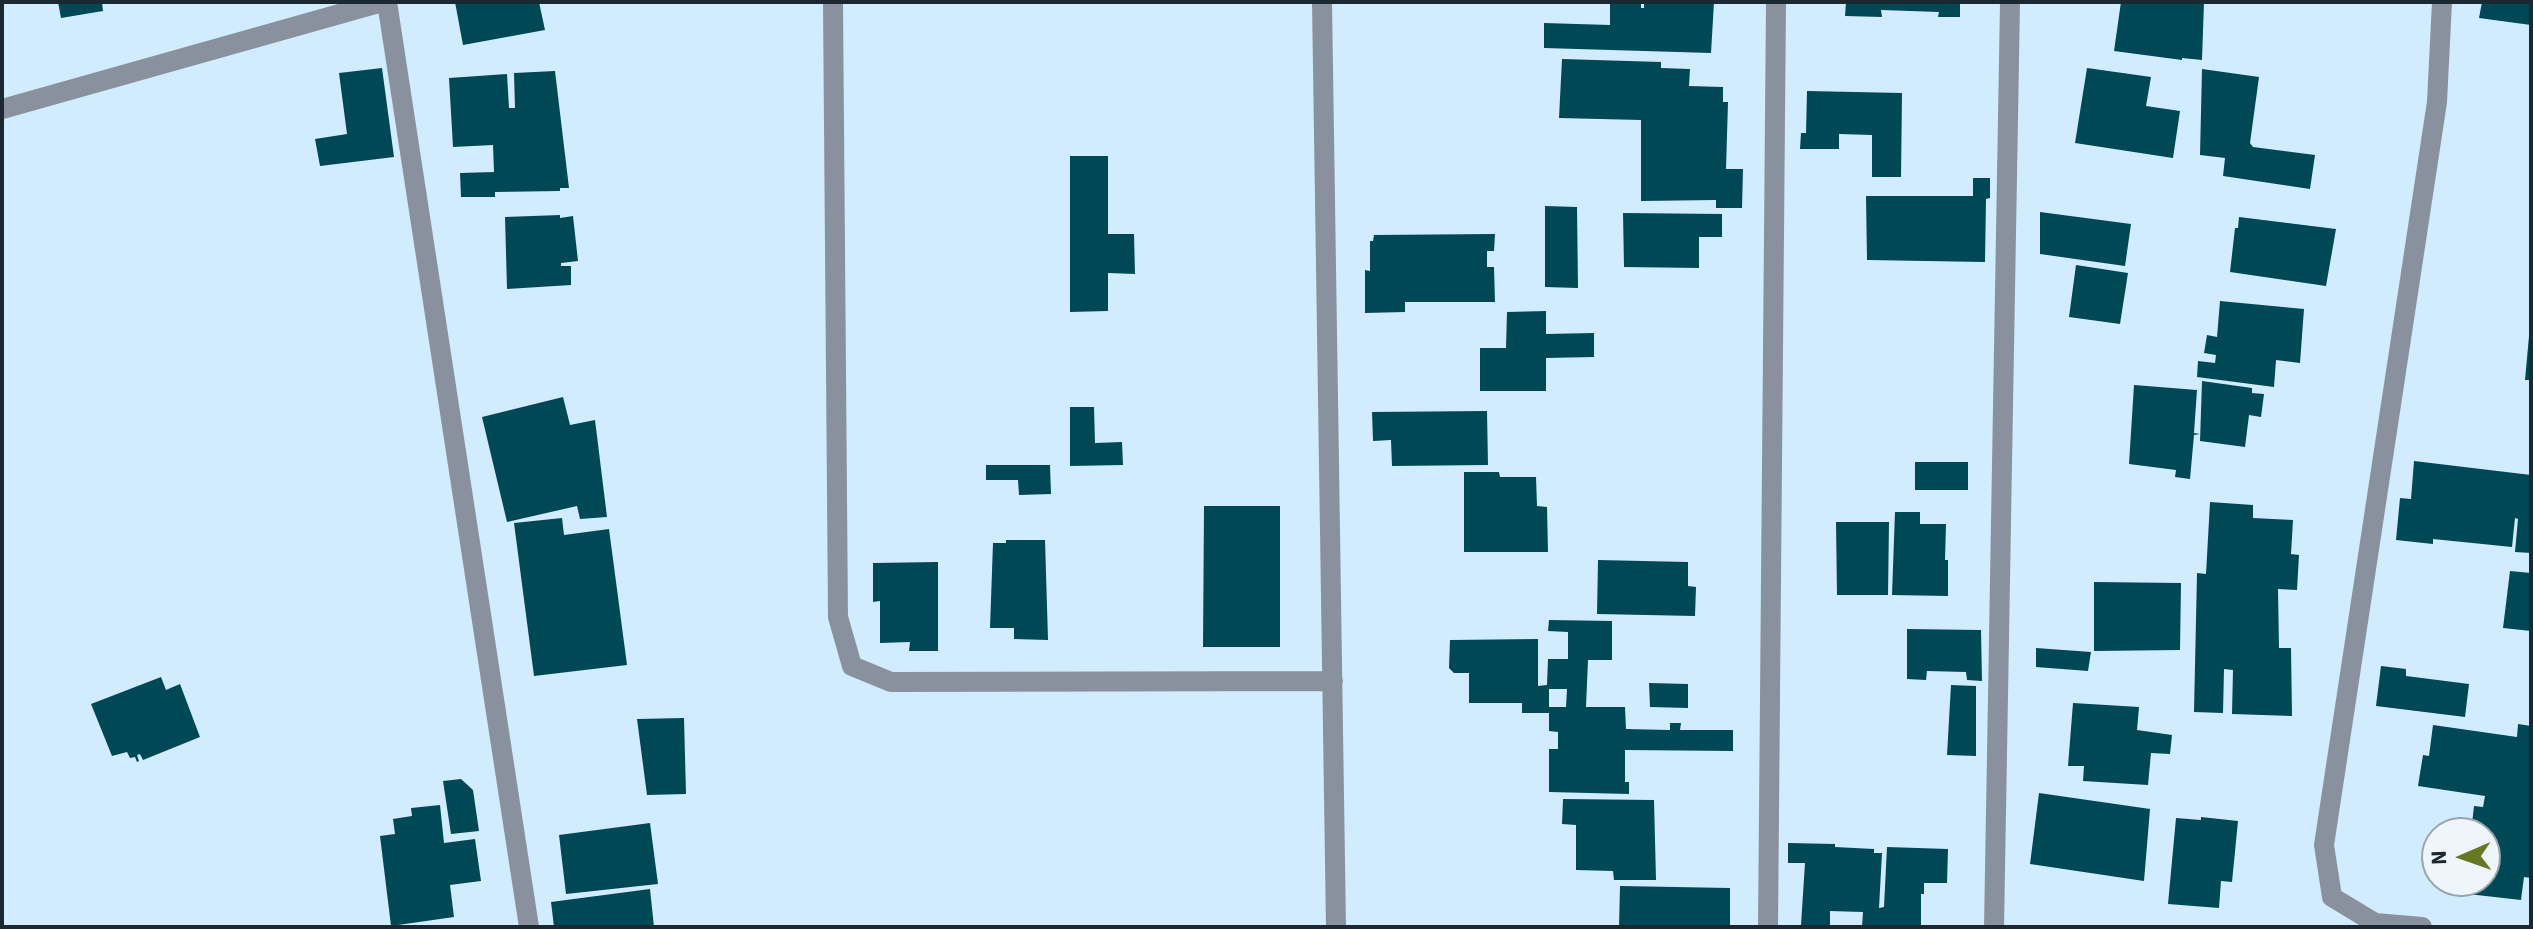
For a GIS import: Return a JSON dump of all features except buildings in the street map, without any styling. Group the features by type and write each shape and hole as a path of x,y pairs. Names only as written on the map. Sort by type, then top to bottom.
{"street":[{"path":"2,109 315,11 385,2 529,927"},
{"path":"833,2 838,617 852,666 891,682 1333,681"},
{"path":"1322,2 1336,927"},
{"path":"1768,927 1776,2"},
{"path":"1994,927 2010,2"},
{"path":"2422,927 2375,923 2332,897 2324,845 2437,102 2442,2"}]}
